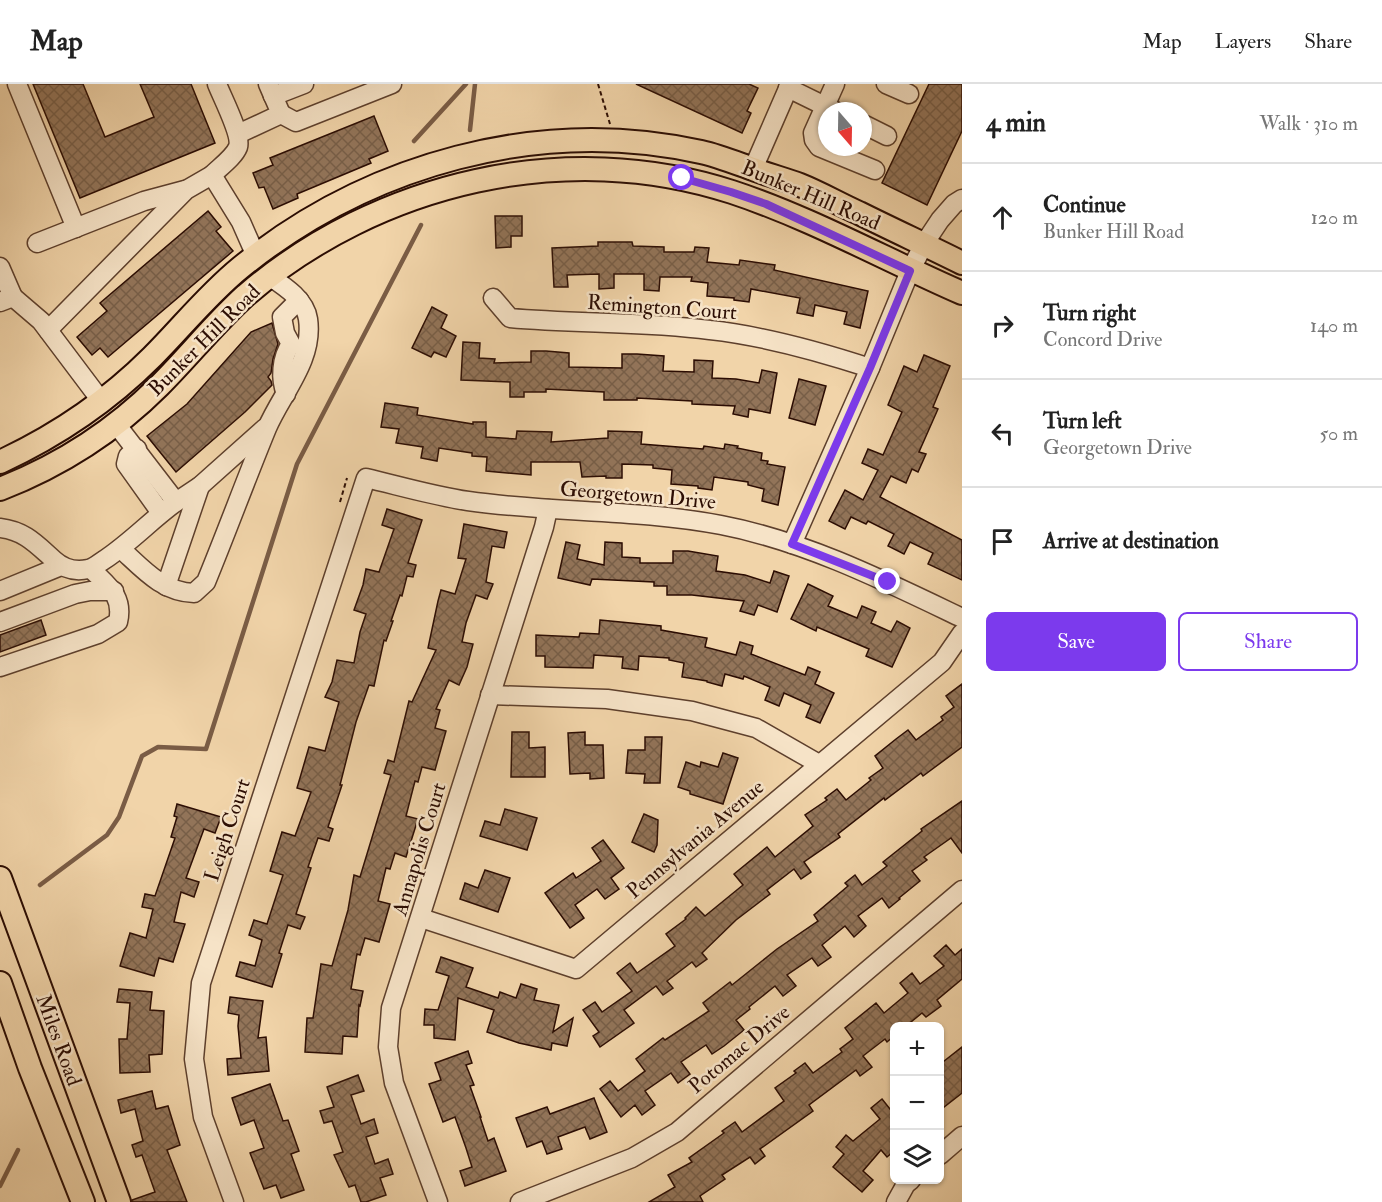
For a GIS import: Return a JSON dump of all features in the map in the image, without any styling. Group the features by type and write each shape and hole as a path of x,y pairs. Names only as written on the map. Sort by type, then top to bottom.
{"main road":[{"name":"Bunker Hill Road","path":"0,462 27,449 102,402 152,357 205,298 256,256 316,216 380,184 448,159 498,148 551,142 628,142 704,152 803,187 962,263"},
{"name":"Bunker Hill Road","path":"0,489 59,462 116,424 160,386 225,315 269,276 312,247 360,220 433,192 498,176 538,170 590,168 650,172 682,178 731,192 800,219 962,293"},
{"path":"256,256 269,276"},
{"path":"102,402 116,424"},
{"name":"Miles Road","path":"0,878 7,919 119,1202"},
{"name":"Miles Road","path":"0,983 30,1068 83,1202"}],"street":[{"path":"17,84 76,228"},
{"path":"37,243 144,201 186,189 212,175 237,150 239,144 238,134 217,84"},
{"path":"304,84 270,90 281,114 296,122 392,84"},
{"path":"831,102 835,84"},
{"path":"886,84 909,94"},
{"path":"753,169 789,86 819,102"},
{"path":"238,134 281,114"},
{"path":"818,126 813,133 818,146"},
{"path":"872,128 887,136"},
{"path":"841,156 875,170"},
{"path":"212,175 241,222 256,256"},
{"path":"48,330 186,189"},
{"path":"792,544 910,271 924,244 947,212 962,199"},
{"path":"0,267 6,300 41,321 102,402"},
{"path":"121,549 155,581 180,592 194,593 206,582 268,425 286,394 309,344 308,318 299,300 286,287 269,276"},
{"name":"Remington Court","path":"493,298 510,318 710,330 804,347 870,368"},
{"path":"116,424 176,502"},
{"path":"0,528 15,530 28,538 61,566 74,571 91,569 121,549 161,513 200,486 268,425"},
{"path":"137,449 128,456 126,464 161,513"},
{"name":"Georgetown Drive","path":"366,478 466,501 548,509 639,513 722,525 792,544 888,582 962,618"},
{"name":"Leigh Court","path":"234,1202 201,1106 194,1059 201,983 366,478"},
{"path":"166,586 200,486"},
{"name":"Annapolis Court","path":"438,1202 394,1083 388,1047 391,1008 548,509"},
{"path":"0,591 61,566"},
{"path":"0,667 98,634 118,622 121,610 114,591 91,569"},
{"path":"0,622 75,594 90,591 114,591"},
{"name":"Pennsylvania Avenue","path":"421,918 576,969 942,662 962,633"},
{"path":"490,695 607,699 692,711 756,728 819,764"},
{"name":"Potomac Drive","path":"520,1202 632,1158 677,1132 962,890"},
{"path":"944,1151 962,1136"},
{"path":"896,1202 906,1184"}],"path":[{"path":"598,84 611,131"}],"building":[{"path":"33,84 83,84 105,137 154,117 140,84 191,84 215,143 80,198"},
{"path":"636,84 749,84 758,88 747,111 751,113 742,133"},
{"path":"929,84 962,84 962,131 927,205 882,183"},
{"path":"374,116 388,151 369,159 371,163 297,194 298,198 273,209 264,187 259,188 253,173 273,165 270,158"},
{"path":"208,211 221,227 216,231 233,251 108,357 100,348 92,355 77,337 107,311 100,303"},
{"path":"495,216 522,216 522,236 511,236 511,247 496,248"},
{"path":"598,242 632,242 633,246 664,247 664,252 694,252 695,247 709,248 707,262 739,265 740,260 775,265 774,270 868,291 860,328 844,324 847,312 815,305 813,316 797,313 800,298 751,289 749,302 734,300 734,298 707,296 708,283 691,281 692,277 660,277 659,291 644,290 644,274 614,274 614,288 599,289 599,274 567,275 568,287 554,287 552,248 598,246"},
{"path":"432,307 447,315 441,328 456,336 446,357 434,352 431,357 412,348"},
{"path":"272,323 278,344 268,377 272,385 245,412 176,472 147,436 187,404 251,332"},
{"path":"463,342 480,343 479,358 495,359 494,363 531,362 531,351 546,351 569,353 569,367 622,368 622,354 637,354 664,356 663,371 694,372 694,360 713,361 712,378 759,383 762,370 777,373 770,413 749,409 748,417 733,414 735,406 637,398 637,400 604,400 604,392 546,389 546,392 524,392 524,397 510,397 510,382 461,380"},
{"path":"924,355 950,366 933,407 938,409 919,452 926,454 918,472 912,469 906,483 891,476 880,497 962,540 962,580 928,564 933,553 910,542 904,554 888,546 894,534 868,521 866,524 851,517 845,529 829,521 845,490 863,500 878,470 862,463 868,449 883,455 902,412 888,405 904,366 917,372"},
{"path":"799,379 826,386 815,425 789,418"},
{"path":"385,403 418,408 417,415 473,424 473,422 486,422 486,437 516,439 517,431 552,432 551,442 608,438 608,431 642,432 641,444 703,449 704,446 724,449 725,444 738,446 737,448 762,453 761,460 768,461 767,464 785,467 778,505 762,501 764,489 748,485 748,482 714,477 712,490 698,488 698,486 671,484 672,470 653,468 653,465 622,464 622,478 606,478 606,476 582,477 580,462 531,462 531,475 486,471 487,457 472,456 472,453 439,448 437,461 421,458 423,447 396,443 399,429 381,427"},
{"path":"387,509 422,520 408,563 416,565 413,577 407,576 386,641 384,640 374,686 369,685 356,722 340,785 342,785 328,827 333,829 329,841 318,838 308,867 311,868 296,914 305,917 300,929 288,925 272,987 236,976 240,962 255,966 262,940 249,935 254,920 267,924 283,875 270,871 282,832 295,836 311,792 297,788 309,747 325,751 339,702 325,697 332,682 337,660 354,663 366,614 354,610 366,569 379,572 394,529 382,525"},
{"path":"464,524 507,532 504,548 492,546 486,582 493,584 487,599 476,595 466,623 462,642 473,644 467,667 459,685 449,680 436,709 440,710 435,728 446,731 435,770 422,767 418,782 415,781 406,816 418,819 406,857 395,853 390,869 386,868 378,901 390,904 379,942 365,938 360,955 357,954 351,989 363,991 359,1005 357,1037 343,1036 342,1054 305,1052 307,1018 313,1018 321,964 332,966 348,910 354,875 360,877 391,775 384,773 388,760 394,762 409,701 412,702 436,650 428,648 441,590 455,594 466,559 458,558"},
{"path":"566,542 580,545 577,559 604,565 605,542 622,543 622,557 640,558 640,563 673,563 673,551 688,551 718,556 716,571 745,575 770,583 774,571 789,576 777,612 758,605 754,615 740,611 744,601 692,595 667,595 667,586 654,586 654,582 592,579 590,585 558,578"},
{"path":"808,584 833,596 828,606 857,618 862,606 876,612 871,623 891,632 897,621 910,628 892,667 866,656 869,649 817,627 816,631 791,619"},
{"path":"41,620 46,635 0,652 0,635"},
{"path":"600,620 661,626 661,630 707,638 705,647 736,655 740,642 753,646 751,654 805,675 808,667 820,672 815,684 834,693 820,723 806,717 811,705 784,693 779,706 765,700 770,687 744,676 743,679 725,674 722,686 682,677 684,663 669,660 669,658 639,656 638,670 622,668 623,657 594,655 593,668 545,667 545,656 536,656 536,635 579,637 580,633 599,634"},
{"path":"962,684 962,747 923,776 921,773 885,800 884,798 838,834 840,837 804,862 811,872 801,879 794,869 767,890 770,894 736,920 702,953 707,959 696,967 692,962 667,981 673,988 663,995 656,986 624,1010 634,1023 600,1047 593,1036 599,1032 583,1010 595,1002 602,1012 632,991 617,973 630,963 637,973 675,946 666,934 686,919 696,907 705,916 743,885 734,874 767,847 775,857 813,826 805,815 827,800 825,798 837,789 846,800 871,780 869,778 883,768 875,756 896,739 908,730 916,740 943,720 941,717 954,707 946,696"},
{"path":"512,732 529,732 529,748 545,747 545,777 511,777"},
{"path":"585,732 585,745 603,745 604,778 590,779 590,773 570,774 568,733"},
{"path":"645,737 662,737 660,783 644,783 645,774 626,773 628,750 645,750"},
{"path":"723,753 738,758 723,804 690,794 690,791 678,787 686,762 700,767 701,762 718,767"},
{"path":"962,801 962,853 951,838 924,857 927,860 912,871 920,881 900,899 889,908 882,898 858,916 866,926 854,937 845,926 822,945 831,957 818,966 812,958 787,975 796,986 783,996 775,986 736,1020 744,1030 712,1054 706,1045 681,1062 690,1074 678,1083 671,1073 645,1091 655,1105 642,1115 635,1105 621,1117 600,1089 610,1081 618,1091 645,1071 636,1059 663,1038 665,1040 709,1011 703,1003 730,982 732,985 777,949 818,921 814,915 848,886 845,883 855,875 862,885 887,866 883,862 922,831 921,829"},
{"path":"177,804 221,817 215,833 204,829 186,878 199,882 194,897 181,892 174,922 185,924 173,962 159,958 154,976 120,966 130,933 146,938 153,909 142,907 145,894 155,896 175,838 171,837 177,817 174,816"},
{"path":"505,809 537,818 527,850 480,836 485,821 500,825"},
{"path":"644,814 658,820 657,845 654,852 632,842"},
{"path":"603,840 624,868 611,878 619,889 605,899 597,889 575,905 584,918 570,928 545,893 573,873 576,878 601,861 592,848"},
{"path":"485,870 510,878 498,912 460,899 465,883 478,888"},
{"path":"946,945 955,955 962,949 962,979 937,1000 941,1006 926,1017 922,1013 911,1022 890,1022 890,1039 887,1042 885,1039 863,1056 872,1067 860,1076 856,1070 809,1105 813,1111 760,1149 765,1156 755,1164 750,1157 722,1175 725,1179 700,1196 703,1202 649,1202 675,1187 668,1175 692,1162 689,1158 724,1133 722,1131 735,1122 742,1132 784,1101 775,1088 796,1073 794,1071 805,1063 813,1073 842,1052 840,1049 853,1039 845,1028 876,1003 884,1013 908,993 900,983 912,973 920,984 944,966 934,956"},
{"path":"441,957 473,968 466,987 498,998 500,992 516,998 521,984 537,989 534,1000 559,1005 553,1032 573,1018 567,1046 552,1043 551,1050 519,1043 487,1032 494,1010 458,998 455,1040 434,1038 434,1025 424,1025 425,1009 438,1010 449,976 436,972"},
{"path":"119,989 152,992 150,1010 164,1011 162,1054 149,1055 150,1072 120,1073 119,1039 127,1039 130,1003 117,1002"},
{"path":"230,997 263,1001 258,1038 266,1037 269,1071 228,1075 227,1059 241,1058 239,1015 228,1013"},
{"path":"962,1047 962,1093 944,1107 944,1076 944,1061"},
{"path":"468,1051 472,1063 466,1065 474,1085 470,1086 488,1141 494,1138 506,1171 465,1186 460,1171 472,1167 466,1148 455,1117 443,1122 429,1084 441,1080 435,1063"},
{"path":"358,1075 364,1091 351,1095 361,1124 374,1119 378,1133 366,1137 375,1164 388,1159 393,1174 380,1178 386,1195 366,1202 361,1202 355,1185 349,1187 334,1155 343,1152 332,1121 324,1123 320,1111 334,1107 327,1087"},
{"path":"270,1084 283,1121 288,1120 299,1151 291,1154 304,1190 281,1198 276,1185 264,1189 250,1153 264,1148 254,1120 241,1125 232,1098"},
{"path":"152,1091 156,1109 168,1106 180,1145 167,1150 187,1202 132,1202 132,1200 155,1192 142,1155 136,1157 132,1145 143,1141 135,1109 121,1113 118,1100"},
{"path":"594,1098 607,1132 590,1139 585,1127 558,1137 562,1149 547,1154 542,1141 527,1147 516,1118 547,1107 550,1114"},
{"path":"882,1099 890,1109 890,1154 887,1157 881,1150 863,1171 873,1180 862,1192 833,1167 844,1154 836,1147 846,1135 853,1141 880,1119 871,1108"}],"waterway":[{"path":"414,141 466,84"},
{"path":"470,130 475,84"},
{"path":"40,885 107,835 119,817 142,756 158,747 206,749 297,464 421,225"},
{"path":"0,1186 18,1150"}],"route":[{"path":"682,178 766,204 910,271 792,544 888,582"}]}
